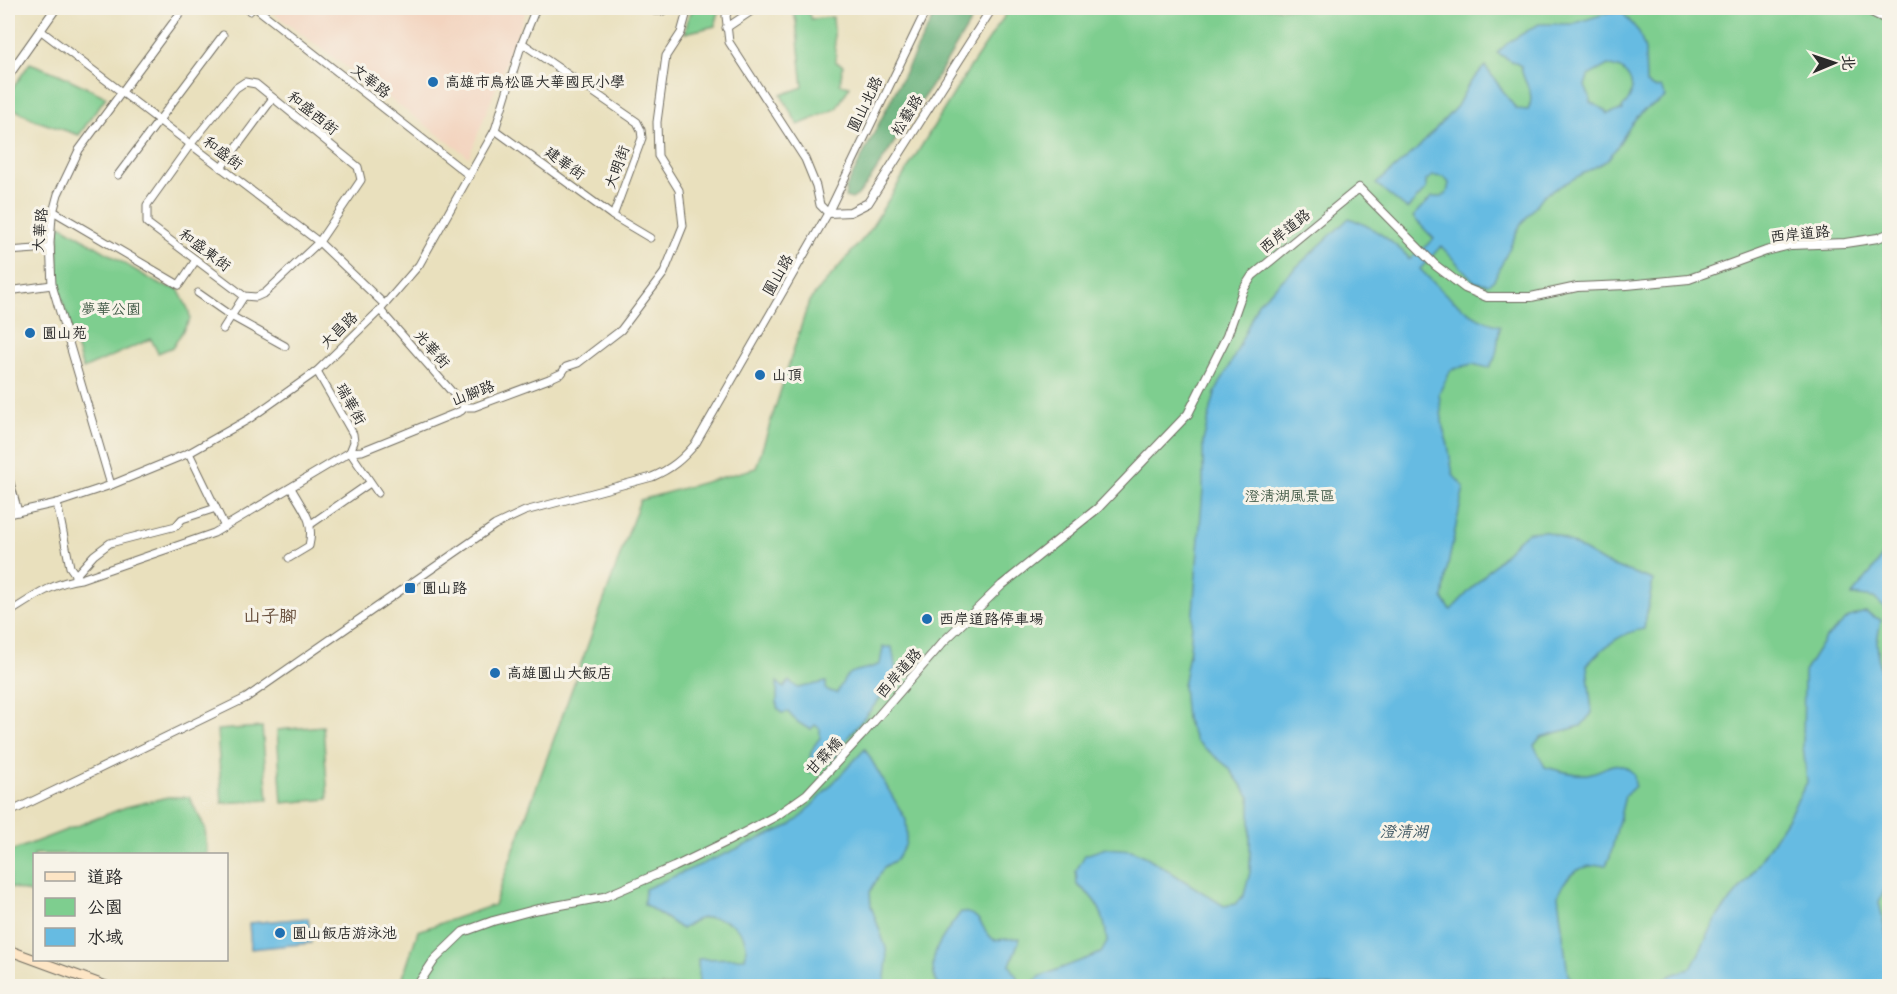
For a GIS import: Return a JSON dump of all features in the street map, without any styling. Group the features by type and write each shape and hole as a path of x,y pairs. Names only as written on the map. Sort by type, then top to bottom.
{"main road":[{"path":"8,950 33,960"},
{"path":"37,961 105,987"}],"street":[{"path":"8,76 56,8"},
{"name":"大華路","path":"111,485 52,285 50,248 53,211 58,194 79,150 184,8"},
{"name":"大昌路","path":"8,514 57,503 111,485 189,453 249,419 317,371 382,307 419,265 495,130 522,43 536,8"},
{"path":"648,8 663,11 665,8"},
{"name":"山腳路","path":"8,613 35,595 68,580 225,527 350,452 362,451 454,414 465,407 474,407 549,380 562,373 566,367 578,363 621,330 664,273 683,226 679,190 658,156 657,122 666,56 681,33 688,8"},
{"path":"729,8 726,16 729,42 805,159 816,186 820,205 828,213"},
{"path":"726,28 756,8"},
{"name":"圓山北路","path":"828,213 927,8"},
{"name":"松藝路","path":"828,213 850,212 868,203 992,8"},
{"path":"1863,8 1890,21"},
{"name":"文華路","path":"250,9 470,176"},
{"name":"和盛街","path":"40,30 319,242 382,307"},
{"path":"118,175 223,35"},
{"name":"大明街","path":"522,43 637,122 642,138 614,216"},
{"name":"和盛西街","path":"190,145 236,87 245,82 256,84 358,167 361,180 319,242"},
{"path":"221,168 273,98"},
{"name":"建華街","path":"495,130 614,216 650,238"},
{"name":"和盛東街","path":"190,145 147,205 147,223 244,296"},
{"name":"西岸道路","path":"861,736 943,642 1002,585 1098,508 1188,414 1227,336 1243,290 1252,276 1359,188 1436,265 1465,288 1487,297 1531,297 1577,287 1689,279 1766,251 1790,245 1845,243 1878,238 1890,233"},
{"path":"53,211 179,285 196,260"},
{"name":"圓山路","path":"8,813 246,698 495,525 525,511 652,477 679,462 696,443 828,213"},
{"path":"223,329 244,296 256,297 265,293 319,242"},
{"path":"8,252 50,248"},
{"path":"8,291 52,285"},
{"path":"198,293 231,316 285,346"},
{"name":"光華街","path":"382,307 465,407"},
{"name":"瑞華街","path":"317,371 353,434 354,442 350,452"},
{"path":"350,452 378,493"},
{"path":"189,453 225,527"},
{"path":"8,475 18,512"},
{"path":"311,524 370,483"},
{"path":"289,558 309,546 311,524 291,488"},
{"path":"57,503 70,567 78,578 94,555 110,543 176,526 182,519 216,508"},
{"name":"甘霖橋","path":"417,987 435,959 463,932 534,910 604,897 674,867 776,816 807,794 861,736"}],"shaded area":[{"name":"高雄市鳥松區大華國民小學","path":"266,8 527,8 469,157"}],"green space":[{"path":"695,8 720,8 715,26 685,33 689,15"},
{"path":"792,8 808,8 811,19 833,17 836,62 843,65 840,84 850,86 836,109 798,125 781,95 803,87 796,21"},
{"path":"938,8 979,8 869,181 852,199 845,197 846,188"},
{"name":"澄清湖風景區","path":"1010,8 1889,8 1889,986 400,986 418,931 494,905 640,500 756,468 809,301 868,233 967,72"},
{"path":"30,63 106,97 79,135 37,121 8,106 8,95"},
{"name":"夢華公園","path":"59,224 160,285 178,289 189,311 190,319 173,347 158,353 151,339 83,369 57,283"},
{"path":"323,726 328,799 282,803 277,730"},
{"path":"262,727 268,800 222,803 217,730"},
{"path":"168,797 189,797 205,828 207,853 33,853 33,894 10,887 9,852 126,807"}],"water":[{"name":"澄清湖","path":"1610,12 1622,12 1639,32 1645,50 1646,84 1654,88 1661,87 1665,97 1636,119 1606,161 1544,195 1520,226 1494,280 1488,284 1475,282 1441,246 1420,269 1466,311 1500,326 1496,356 1489,368 1472,364 1451,370 1439,393 1443,428 1453,475 1464,487 1443,599 1451,610 1528,532 1544,531 1559,536 1605,563 1653,580 1644,629 1612,642 1587,665 1592,713 1581,726 1541,737 1534,745 1545,767 1582,774 1616,764 1627,768 1634,774 1635,786 1625,796 1606,865 1589,866 1576,871 1566,880 1558,895 1568,975 1579,986 1028,986 1041,976 1101,953 1107,942 1100,909 1091,896 1077,885 1076,871 1085,855 1106,848 1131,850 1147,857 1224,906 1235,904 1244,895 1250,872 1250,797 1228,767 1196,741 1186,719 1183,686 1190,648 1203,489 1203,441 1215,393 1258,303 1349,218 1382,235 1410,259 1434,239 1413,217 1432,197 1441,197 1447,193 1449,183 1444,177 1433,176 1426,181 1426,189 1407,209 1376,184 1416,150 1457,106 1469,84 1485,66 1516,109 1528,110 1531,98 1521,66 1497,53 1510,41 1539,24 1573,24","holes":["1608,65 1621,69 1627,74 1632,89 1623,110 1607,114 1605,110 1590,102 1585,86 1588,76"]},
{"path":"1889,546 1889,612 1874,598 1852,595"},
{"path":"1865,612 1881,620 1877,642 1879,665 1890,702 1889,880 1879,902 1889,946 1889,986 1646,986 1692,967 1717,917 1749,878 1787,819 1807,782 1803,746 1804,672 1824,640 1849,617"},
{"path":"883,647 892,647 897,678 839,748 839,752 832,759 824,760 809,773 811,754 820,738 820,729 815,725 811,729 804,726 788,712 781,713 777,707 777,682 784,688 789,681 798,688 826,682 826,690 837,693 850,674 880,664"},
{"path":"865,749 906,820 905,846 896,860 884,867 870,892 871,906 886,948 884,986 699,986 698,959 745,958 745,939 734,926 717,919 699,919 682,929 644,904 645,889 789,826 800,818"},
{"path":"961,912 974,915 994,940 1020,938 1010,965 1018,979 1028,986 939,986 934,976 934,957 942,938"},
{"name":"圓山飯店游泳池","path":"308,918 311,943 251,949 249,923"}],"place":[{"name":"高雄市鳥松區大華國民小學","path":"433,82"},
{"name":"圓山苑","path":"30,333"},
{"name":"山頂","path":"760,375"},
{"name":"圓山路","path":"410,588"},
{"name":"西岸道路停車場","path":"927,619"},
{"name":"高雄圓山大飯店","path":"495,673"},
{"name":"圓山飯店游泳池","path":"280,933"}],"district":[{"name":"山子腳","path":"270,616"}]}
